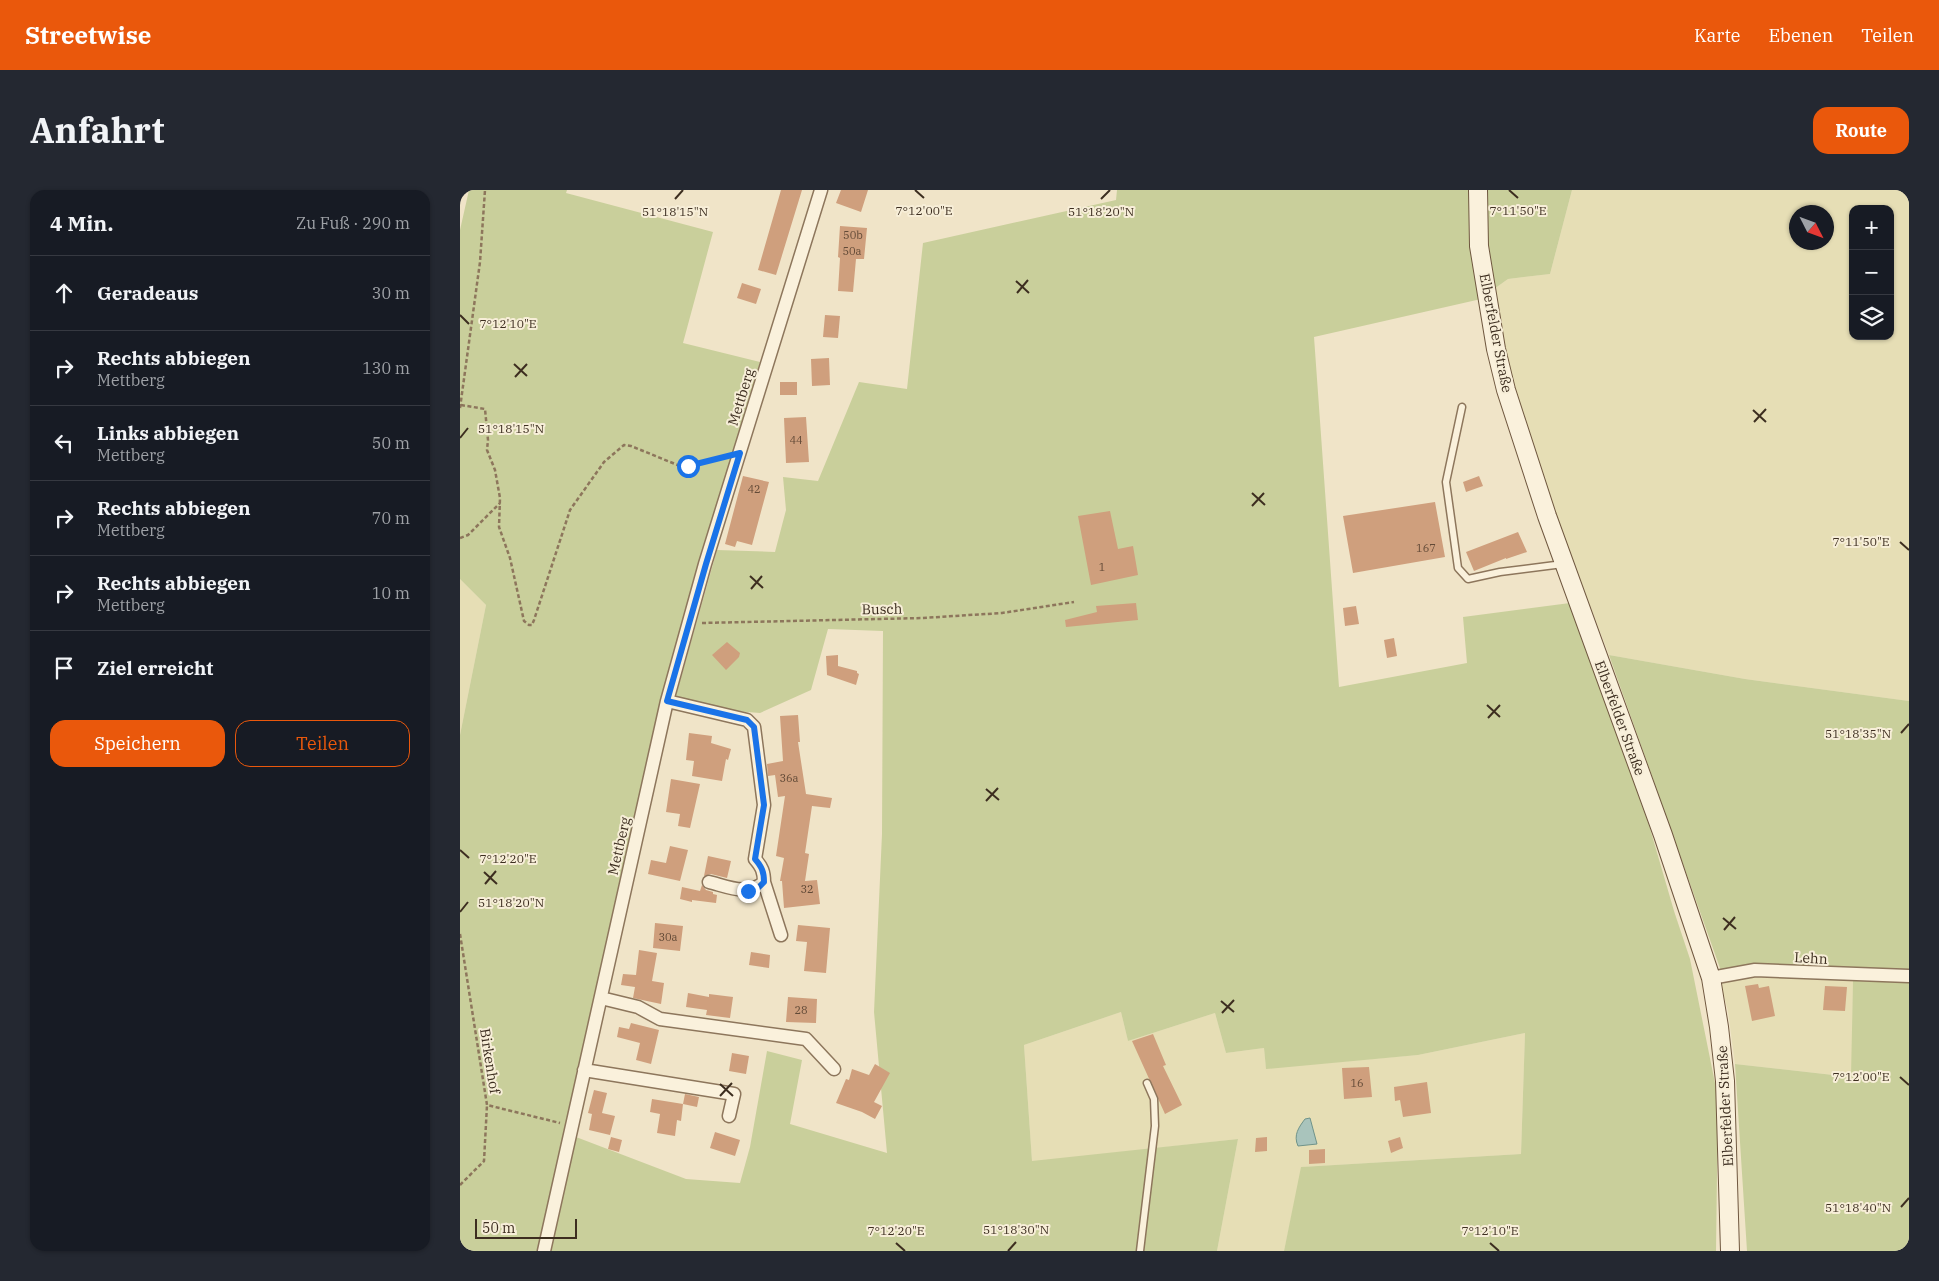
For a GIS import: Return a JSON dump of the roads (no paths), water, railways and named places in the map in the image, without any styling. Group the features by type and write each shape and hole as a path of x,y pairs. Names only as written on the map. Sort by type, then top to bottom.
{"main road":[{"name":"Elberfelder Straße","path":"1478,190 1479,246 1496,349 1506,390 1564,564 1660,826 1711,978 1720,1028 1725,1082 1730,1251"}],"street":[{"name":"Mettberg","path":"544,1251 667,701 688,623 822,190"},
{"path":"667,701 747,720 754,727 764,805 755,859 761,866 764,874 764,882 781,935"},
{"path":"709,882 748,891 759,887 764,882"},
{"name":"Lehn","path":"1711,978 1755,970 1909,976"},
{"path":"601,998 638,1008 660,1019 806,1039 834,1069"},
{"path":"584,1070 734,1094 729,1116"}],"lane":[{"path":"1462,407 1446,482 1458,568 1468,579 1500,572 1564,564"},
{"path":"1140,1251 1155,1126 1154,1099 1147,1082"}],"water":[{"path":"1310,1118 1317,1144 1298,1146 1297,1131 1305,1119"}]}
